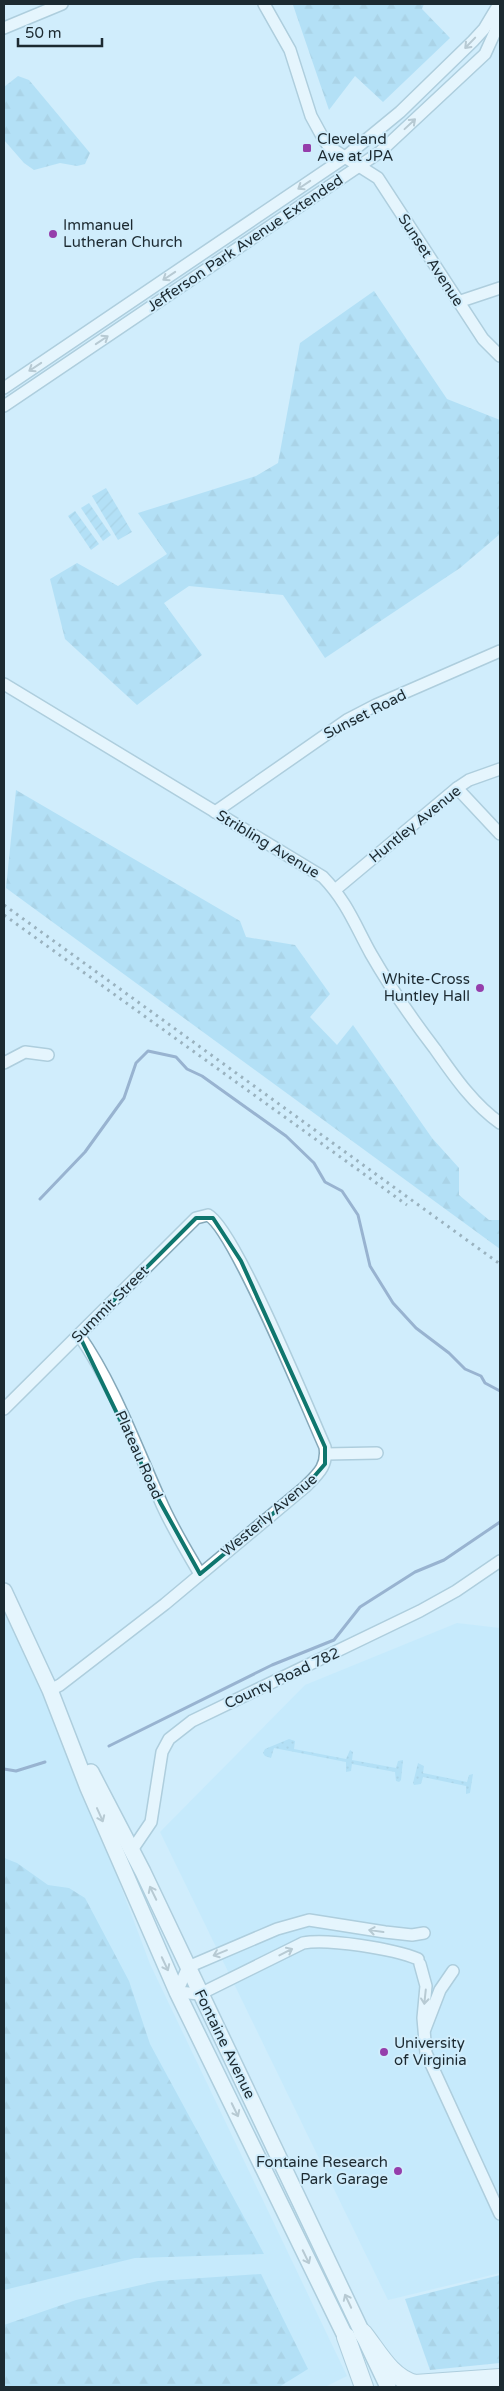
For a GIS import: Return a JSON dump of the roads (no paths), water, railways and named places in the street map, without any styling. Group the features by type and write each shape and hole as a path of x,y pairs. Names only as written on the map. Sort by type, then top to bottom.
{"highway":[{"path":"363,2334 392,2371 402,2379 416,2384 500,2378"},
{"path":"346,2337 364,2387"},
{"path":"456,2387 478,2381"}],"main road":[{"name":"Fontaine Avenue","path":"4,1591 50,1690 88,1788 177,1992 372,2387"},
{"name":"Fontaine Avenue","path":"56,1705 132,1850 388,2387"}],"street":[{"path":"4,28 62,4"},
{"name":"Sunset Avenue","path":"264,4 290,50 312,116 322,138 329,147 344,158 378,178 483,339 500,356"},
{"name":"Jefferson Park Avenue Extended","path":"4,388 344,158 400,112 473,41 484,29 499,4"},
{"name":"Jefferson Park Avenue Extended","path":"4,406 380,152 485,54 495,47 500,12"},
{"path":"458,302 500,288"},
{"name":"Sunset Road","path":"215,812 347,720 376,705 500,650"},
{"name":"Stribling Avenue","path":"4,684 323,877 342,898 382,973 418,1027 461,1085 478,1104 500,1123"},
{"name":"Huntley Avenue","path":"335,890 457,788 469,780 500,769"},
{"path":"457,788 500,834"},
{"path":"4,1063 25,1052 48,1055"},
{"name":"Summit Street","path":"4,1409 196,1218 208,1215 219,1225 241,1261 325,1447 326,1454"},
{"name":"Plateau Road","path":"80,1335 118,1408 179,1539 200,1574"},
{"path":"326,1454 377,1453"},
{"name":"Westerly Avenue","path":"50,1690 60,1685 122,1638 306,1487 321,1471 326,1454"},
{"name":"County Road 782","path":"132,1850 151,1822 162,1752 169,1739 182,1728 192,1721 420,1611 456,1591 500,1561"},
{"path":"424,1933 412,1935 309,1920 277,1930 188,1967 177,1992 200,1994 303,1943 312,1941 333,1941 405,1954 419,1961 426,1986 423,2018 426,2053 500,2214"},
{"path":"424,2031 440,1990 453,1971"}],"waterway":[{"path":"40,1199 85,1152 124,1098 136,1063 148,1051 176,1057 187,1069 202,1076 286,1136 314,1163 325,1182 342,1191 358,1215 370,1266 393,1303 416,1328 449,1353 465,1369 481,1376 485,1383 500,1391"},
{"path":"109,1746 272,1665 334,1640 360,1607 415,1572 444,1560 500,1522"},
{"path":"4,1769 16,1771 45,1762"}],"railway":[{"path":"4,905 500,1264"},
{"path":"4,915 407,1205"}],"place":[{"name":"Cleveland Ave at JPA","path":"307,148"},
{"name":"Immanuel Lutheran Church","path":"53,234"},
{"name":"White-Cross Huntley Hall","path":"480,988"},
{"name":"University of Virginia","path":"384,2052"},
{"name":"Fontaine Research Park Garage","path":"398,2171"}]}
